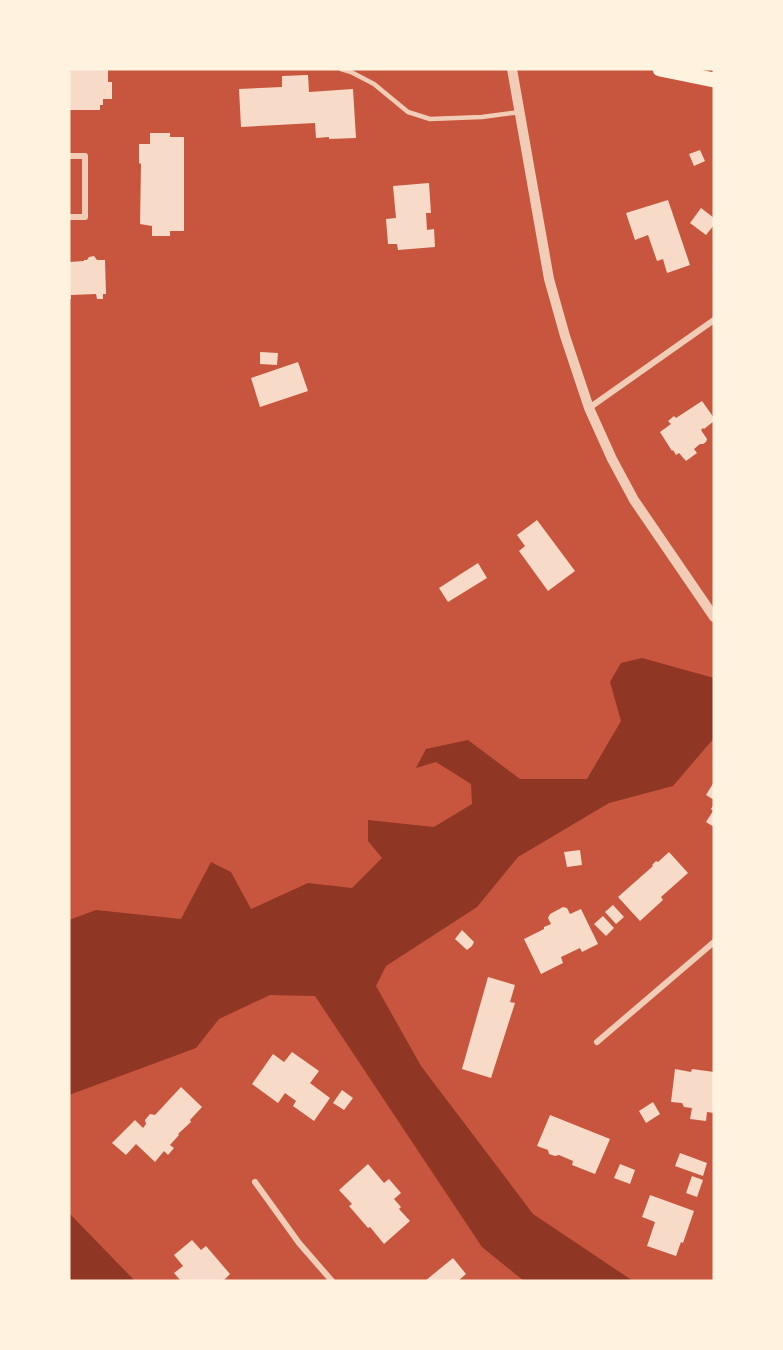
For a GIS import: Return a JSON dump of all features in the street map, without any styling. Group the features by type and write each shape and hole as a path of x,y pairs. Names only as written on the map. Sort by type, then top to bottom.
{"main road":[{"path":"660,69 714,80"}],"street":[{"path":"512,69 549,279 565,336 590,408 612,459 634,500 714,617"},
{"path":"69,156 85,156 85,217 69,217"},
{"path":"590,408 714,321"},
{"path":"597,1042 713,945"},
{"path":"255,1182 299,1243 332,1281"}],"lane":[{"path":"341,69 374,84 408,112 430,119 482,117 519,112"}],"shaded area":[{"path":"642,658 714,678 714,738 673,786 609,803 518,857 477,907 386,966 376,986 421,1066 533,1214 633,1281 524,1281 482,1247 315,996 270,995 219,1019 196,1048 69,1095 69,920 96,910 181,919 211,862 231,872 251,909 308,883 352,888 382,858 368,841 368,820 434,827 472,804 471,784 436,762 416,768 426,749 468,740 520,779 587,779 621,721 610,682 621,663"},
{"path":"69,1213 135,1281 69,1281"}],"building":[{"path":"69,69 108,69 108,82 112,82 112,99 103,99 100,110 69,110"},
{"path":"308,75 309,92 353,89 356,138 316,138 315,123 241,127 239,89 282,87 282,76"},
{"path":"150,133 170,133 170,137 184,137 184,231 170,231 170,236 152,236 152,226 140,224 139,144 150,144"},
{"path":"700,150 705,161 694,166 689,154"},
{"path":"429,183 431,213 426,213 427,230 434,229 435,247 398,250 397,244 388,244 386,219 396,218 393,186"},
{"path":"668,200 690,265 667,273 663,259 657,261 648,235 635,240 626,213"},
{"path":"701,208 714,218 714,225 706,235 690,223"},
{"path":"94,256 97,260 105,260 106,294 103,294 103,299 97,299 96,294 71,295 69,299 69,262 84,261"},
{"path":"260,352 278,353 277,365 260,364"},
{"path":"298,362 308,391 260,407 251,378"},
{"path":"702,401 714,421 701,430 707,439 706,442 694,449 697,453 686,461 679,453 676,455 672,451 660,432 671,424 668,421 674,416 676,418"},
{"path":"537,520 575,571 548,591 519,551 525,546 517,535"},
{"path":"478,563 487,578 448,602 439,588"},
{"path":"714,782 714,800 706,795"},
{"path":"714,804 714,827 706,822 713,811 711,809"},
{"path":"580,850 582,865 567,867 564,852"},
{"path":"669,852 688,873 661,897 663,900 640,921 618,897 656,861 658,862"},
{"path":"613,905 624,917 616,924 605,912"},
{"path":"563,907 567,908 570,914 581,909 598,944 582,952 580,948 561,957 563,963 541,974 524,939 551,924 548,918 550,914"},
{"path":"603,916 614,928 606,936 594,924"},
{"path":"462,930 474,942 467,950 455,939"},
{"path":"488,977 515,985 510,1002 515,1003 491,1078 462,1069"},
{"path":"292,1052 319,1071 310,1083 330,1098 314,1121 293,1106 296,1101 285,1093 278,1103 252,1084 273,1054 284,1062"},
{"path":"675,1069 714,1072 714,1113 707,1112 706,1121 690,1119 692,1108 684,1107 682,1103 671,1102"},
{"path":"181,1087 202,1107 170,1145 174,1148 168,1155 164,1151 155,1162 136,1144 126,1155 112,1143 135,1120 143,1128 150,1114 155,1115"},
{"path":"342,1090 353,1098 344,1110 333,1103"},
{"path":"653,1102 660,1114 646,1123 639,1111"},
{"path":"550,1115 610,1139 595,1174 572,1165 573,1161 559,1155 549,1154 548,1150 537,1146"},
{"path":"680,1153 707,1163 703,1176 675,1166"},
{"path":"368,1164 384,1183 389,1179 401,1193 394,1199 401,1207 399,1209 410,1221 384,1244 349,1206 352,1204 339,1190"},
{"path":"620,1164 635,1170 630,1184 614,1178"},
{"path":"692,1176 703,1180 697,1197 686,1193"},
{"path":"650,1195 694,1211 676,1256 647,1246 655,1222 642,1217"},
{"path":"192,1240 201,1250 206,1246 230,1274 223,1281 181,1281 174,1273 183,1266 174,1255"},
{"path":"453,1258 466,1274 458,1281 425,1281"}]}
